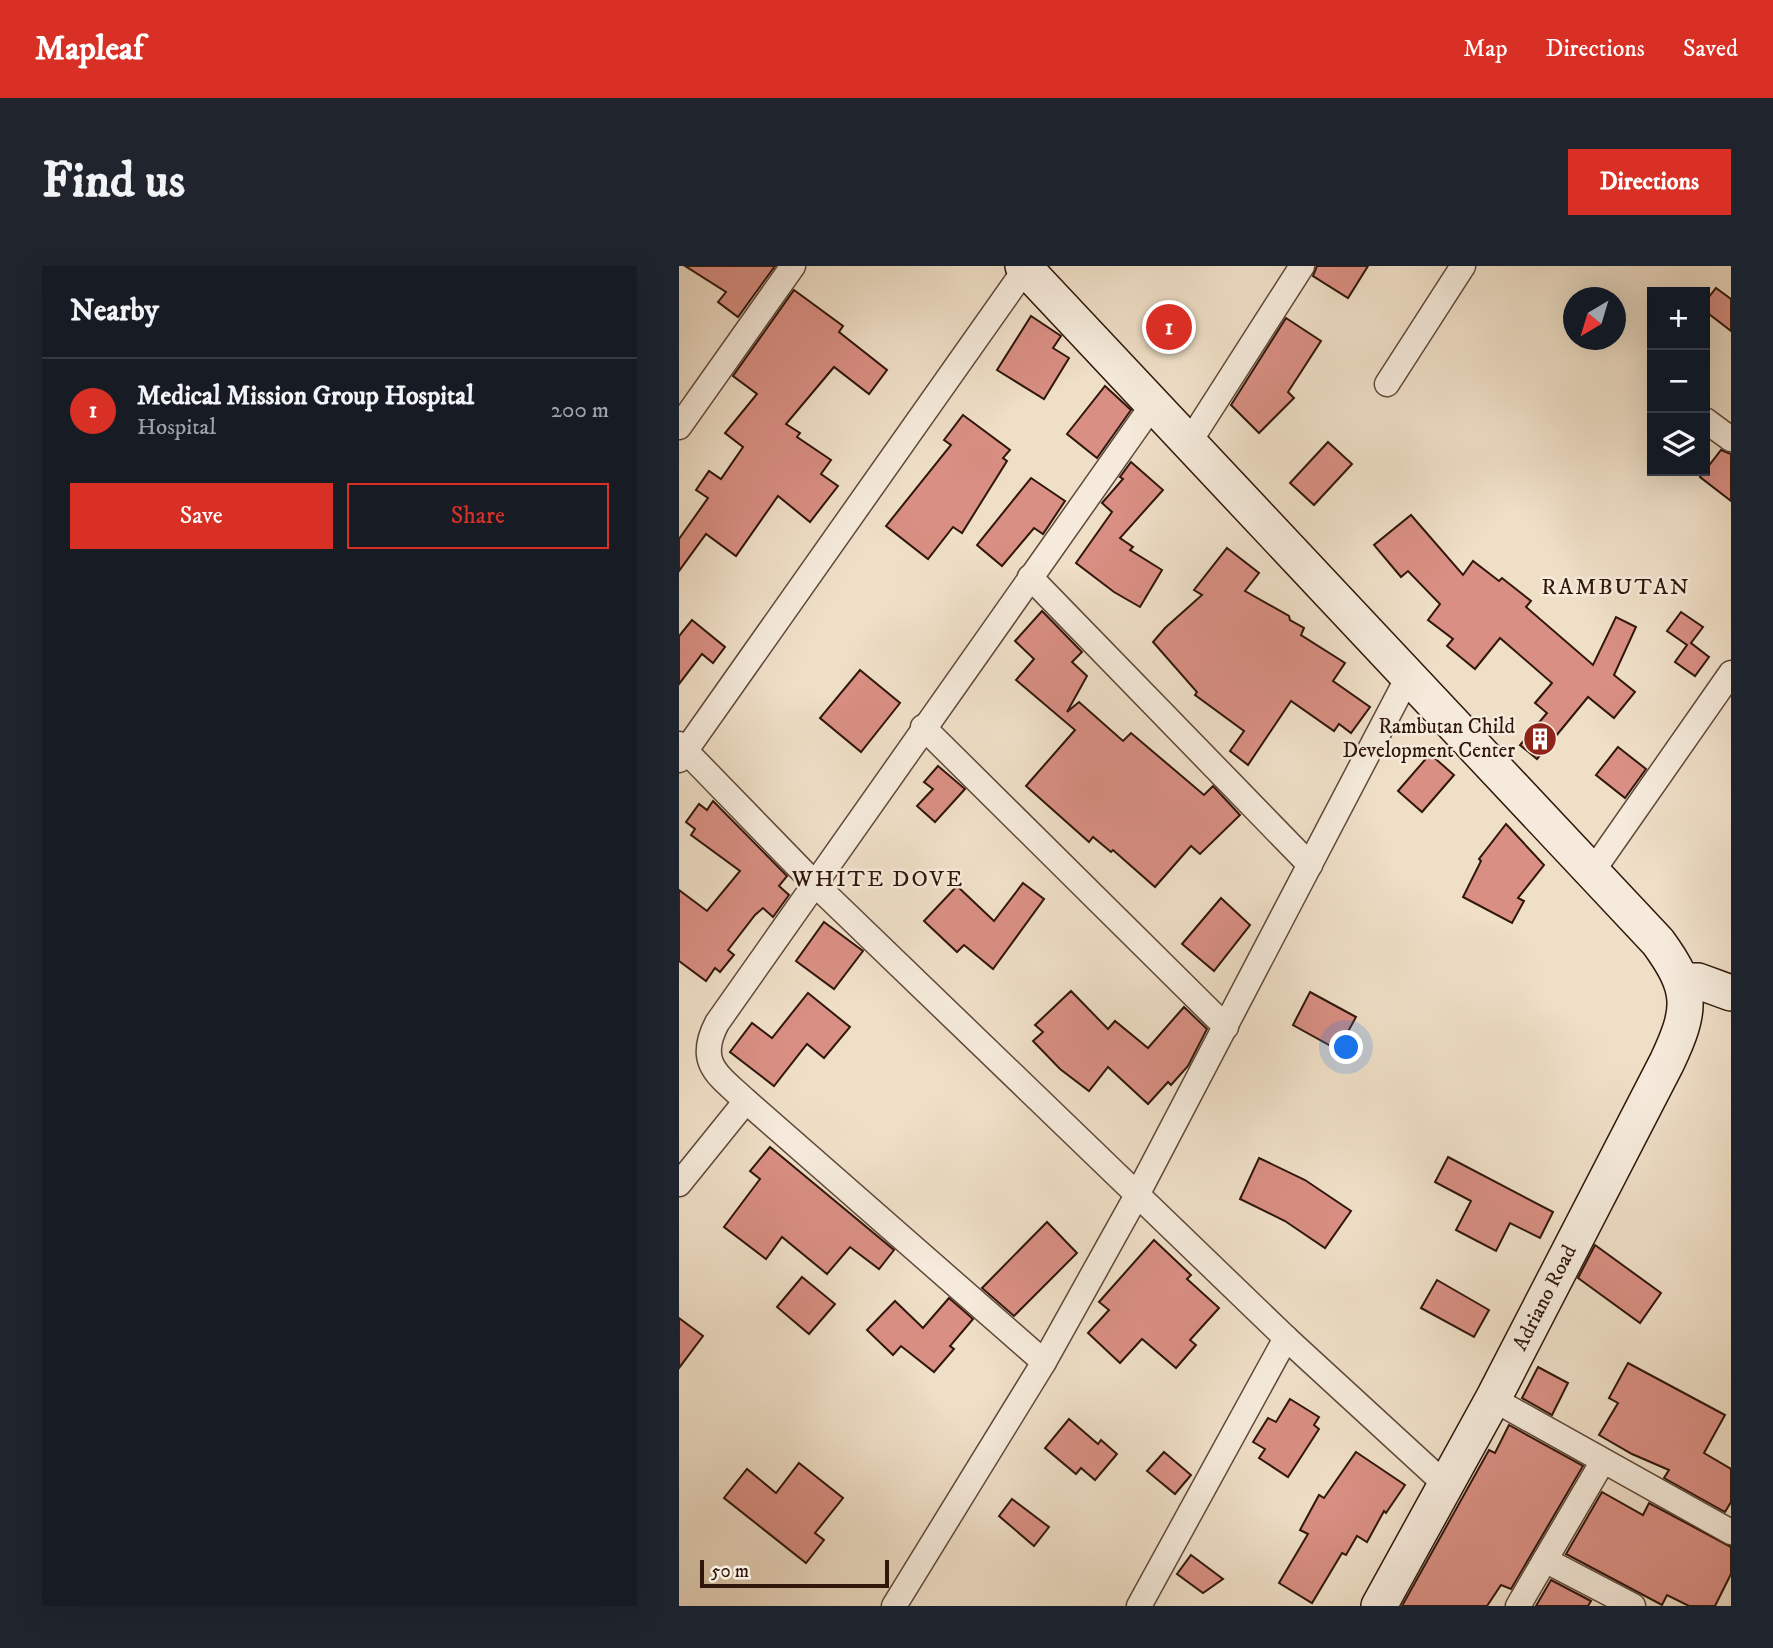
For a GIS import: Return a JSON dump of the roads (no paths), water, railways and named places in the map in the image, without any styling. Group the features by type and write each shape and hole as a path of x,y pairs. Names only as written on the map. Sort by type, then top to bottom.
{"street":[{"path":"679,427 793,266"},
{"path":"1190,441 1302,266"},
{"path":"1387,384 1462,266"},
{"path":"1446,1485 1286,1338 681,752 1025,267 1658,942 1683,981 1698,981 1731,993"},
{"path":"1044,1362 746,1101 716,1072 707,1058 708,1043 717,1023 816,885 923,727 1154,403"},
{"path":"1710,424 1731,439"},
{"path":"1030,577 1310,865"},
{"path":"1592,872 1731,673"},
{"path":"894,1606 1044,1362 1137,1195 1409,675"},
{"path":"923,727 1226,1027"},
{"name":"Adriano Road","path":"1379,1606 1493,1399 1677,1040 1685,1002 1683,981"},
{"path":"679,1184 746,1101"},
{"path":"1139,1606 1286,1338"},
{"path":"1493,1399 1731,1532"},
{"path":"1518,1606 1603,1461"},
{"path":"1545,1560 1633,1606"}],"place":[{"name":"Medical Mission Group Hospital","path":"1169,327"},
{"name":"Rambutan Child Development Center","path":"1540,739"}],"district":[{"name":"RAMBUTAN","path":"1616,587"},
{"name":"WHITE DOVE","path":"878,879"}]}
